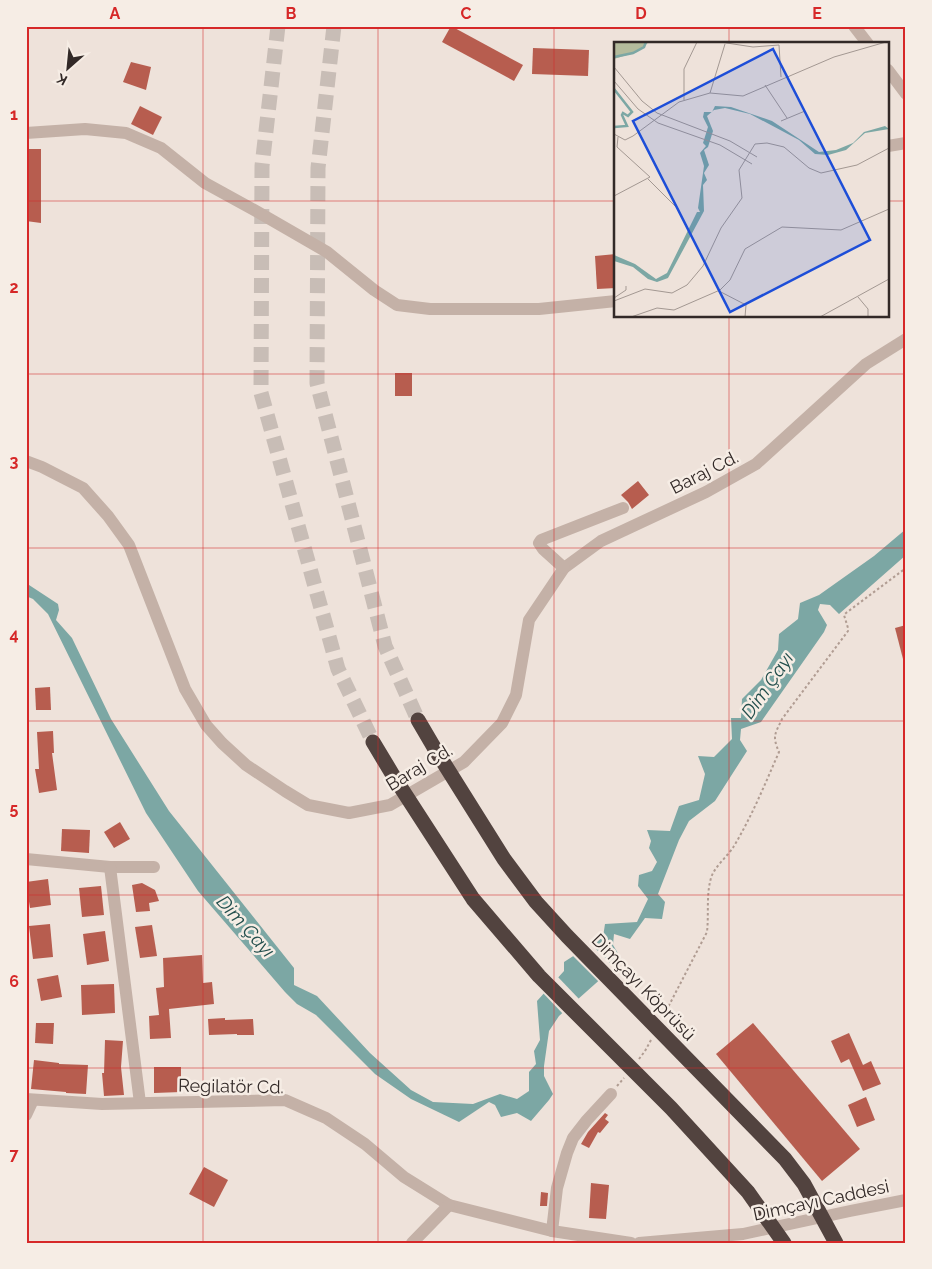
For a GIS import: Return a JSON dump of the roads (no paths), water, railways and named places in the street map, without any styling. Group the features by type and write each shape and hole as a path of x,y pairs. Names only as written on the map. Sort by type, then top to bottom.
{"highway":[{"name":"Dimçayı Köprüsü","path":"418,720 434,749 504,859 536,902 785,1159 804,1184 836,1243"},
{"path":"373,742 473,899 539,976 671,1108 748,1192 784,1243"}],"street":[{"path":"854,26 866,42"},
{"path":"890,73 906,94"},
{"path":"26,133 85,129 126,133 161,148 205,184 327,252 374,290 397,305 430,309 539,309 614,301"},
{"path":"890,146 906,143"},
{"name":"Baraj Cd.","path":"26,461 42,467 82,488 108,516 129,545 185,689 206,725 222,743 252,770 308,805 349,813 390,805 464,762 502,723 516,695 529,620 564,568 601,541 706,492 756,464 866,364 906,339"},
{"path":"564,568 543,549 539,543 541,540 623,508"},
{"path":"26,859 110,867 154,867"},
{"path":"110,867 140,1103"},
{"path":"552,1231 557,1188 573,1138 611,1094"},
{"path":"26,1115 30,1099"},
{"name":"Regilatör Cd.","path":"30,1099 102,1104 284,1100 326,1118 365,1144 404,1177 448,1205 552,1231 605,1241 631,1243"},
{"name":"Dimçayı Caddesi","path":"639,1243 743,1234 906,1200"},
{"path":"412,1243 448,1205"}],"water":[{"name":"Dim Çayı","path":"906,529 906,555 839,614 830,605 820,604 818,610 827,625 824,632 761,722 741,729 740,740 747,751 715,801 689,821 679,840 658,894 665,902 662,919 645,918 630,939 614,934 613,945 622,960 559,1016 549,1031 544,1076 553,1094 531,1121 517,1113 501,1117 495,1105 489,1102 459,1122 411,1099 375,1074 316,1015 297,1004 285,992 198,891 146,813 48,614 33,599 26,596 26,583 58,604 59,610 56,620 72,638 111,719 169,811 294,968 294,985 317,996 370,1053 411,1090 433,1102 473,1104 500,1094 517,1099 529,1091 529,1072 536,1064 534,1051 540,1040 537,1001 564,971 564,962 603,937 605,924 637,922 648,899 638,886 639,875 652,871 657,862 649,848 651,841 647,830 670,831 679,806 699,800 705,774 698,756 714,757 732,739 731,718 741,718 742,699 761,680 778,650 779,634 798,619 800,603 819,595 874,556"}],"tunnel":[{"path":"278,26 262,166 261,393 338,669 373,742"},
{"path":"334,26 318,168 317,383 385,646 418,720"}]}
